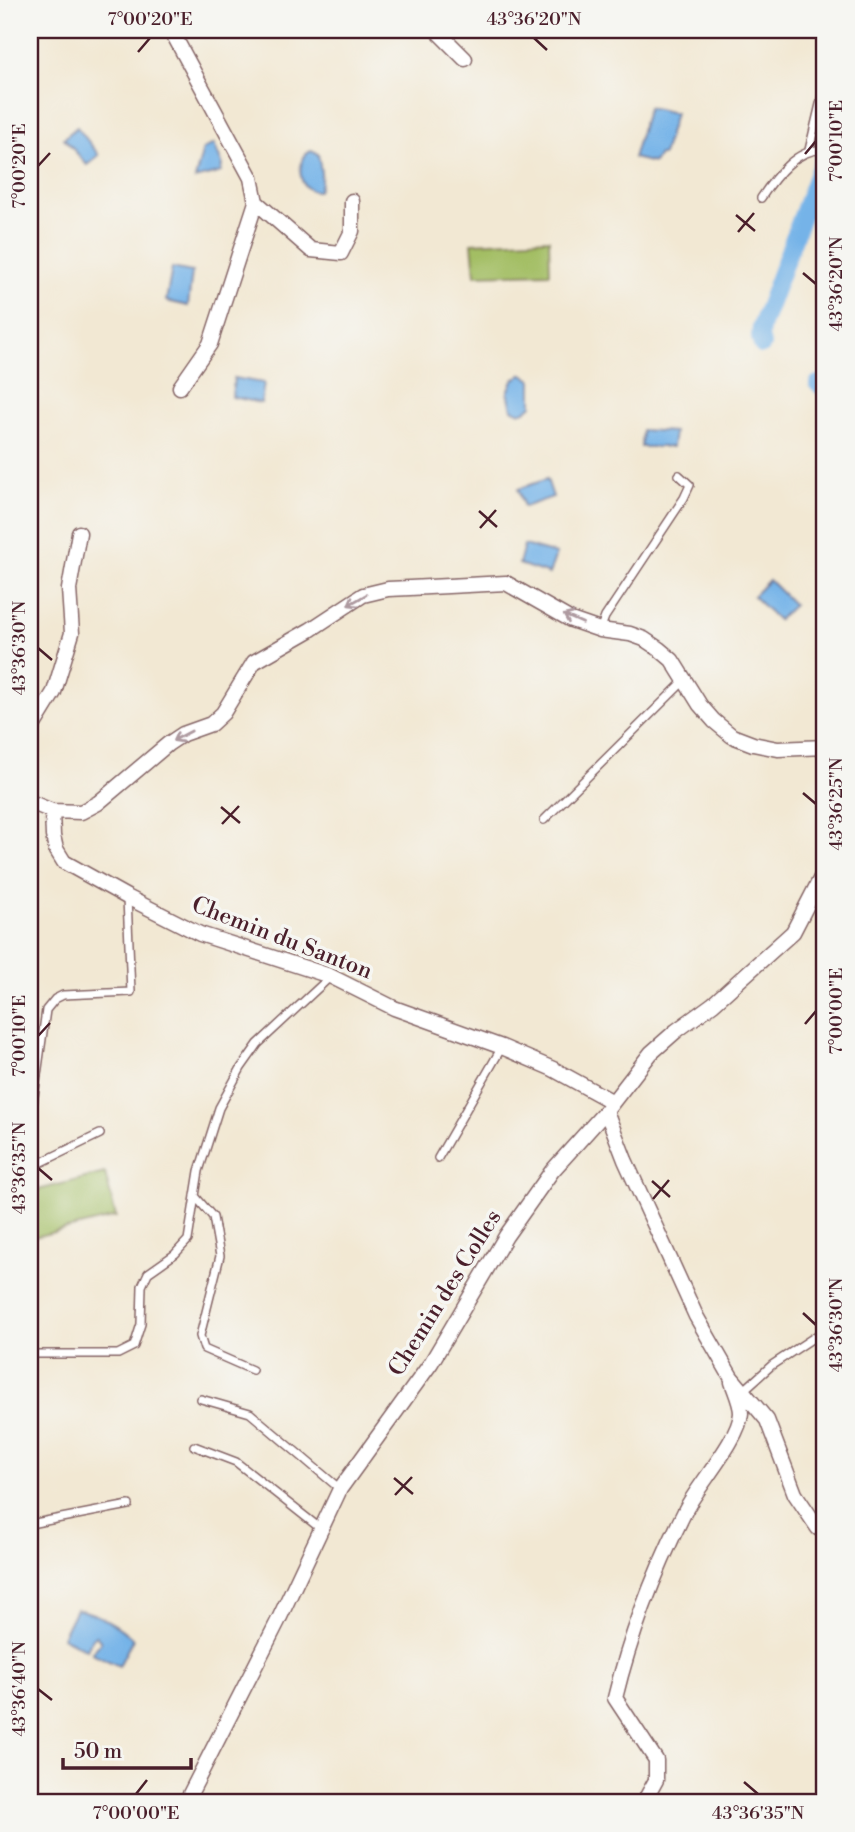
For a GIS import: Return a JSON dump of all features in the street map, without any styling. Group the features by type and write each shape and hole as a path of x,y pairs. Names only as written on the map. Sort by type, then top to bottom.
{"street":[{"path":"171,30 251,178 256,202 210,344 180,387"},
{"path":"436,30 465,59"},
{"path":"256,202 311,250 341,253 352,230 352,201"},
{"path":"30,731 54,692 72,633 69,589 79,533"},
{"path":"30,802 52,811 81,813 98,803 168,744 183,734 211,724 223,713 254,662 363,595 399,588 506,583 571,620 600,630 630,634 659,649 672,660 713,722 733,736 778,749 825,747"},
{"name":"Chemin du Santon","path":"52,811 56,849 64,862 127,897 200,934 330,976 394,1008 502,1047 552,1069 610,1106"},
{"name":"Chemin des Colles","path":"186,1802 278,1621 340,1489 431,1363 506,1236 552,1171 610,1106 651,1053 713,1004 793,932 825,870"},
{"path":"610,1106 625,1160 696,1316 731,1377 767,1419 796,1494 818,1528 825,1532"},
{"path":"644,1802 656,1780 656,1760 615,1698 626,1653 649,1587 686,1508 734,1434 741,1413 731,1377"}],"lane":[{"path":"809,150 822,96"},
{"path":"761,198 788,164 809,150 824,149"},
{"path":"600,630 605,617 684,498 690,485 679,475"},
{"path":"544,820 685,681"},
{"path":"30,1126 46,1010 55,999 63,995 131,992 127,897"},
{"path":"30,1354 117,1354 134,1346 141,1324 142,1286 148,1273 175,1254 188,1240 199,1171 219,1108 258,1044 330,976"},
{"path":"438,1157 502,1047"},
{"path":"30,1163 40,1163 100,1134"},
{"path":"195,1196 213,1217 220,1256 200,1336 204,1349 252,1370"},
{"path":"742,1391 772,1365 825,1330"},
{"path":"201,1399 250,1413 340,1489"},
{"path":"194,1446 236,1462 321,1529"},
{"path":"30,1524 129,1505"}],"green space":[{"path":"549,239 550,273 475,275 472,243"},
{"path":"105,1173 116,1217 30,1238 30,1192"}],"water":[{"path":"648,107 675,113 663,155 659,155 654,163 633,158"},
{"path":"77,127 99,155 87,165 64,138"},
{"path":"214,144 222,164 221,172 195,179 203,149"},
{"path":"311,151 318,154 320,163 318,191 306,187 302,181 302,160"},
{"path":"172,268 192,272 188,306 166,301"},
{"path":"523,374 532,380 532,405 520,412 512,409 508,392 513,380"},
{"path":"234,378 264,383 261,403 232,397"},
{"path":"642,430 674,432 672,447 641,447"},
{"path":"547,479 553,497 524,507 518,489"},
{"path":"524,545 556,554 549,574 519,564"},
{"path":"769,580 794,605 778,620 753,596"},
{"path":"76,1609 107,1620 133,1639 119,1666 92,1653 101,1642 96,1636 92,1638 87,1650 62,1637"}],"waterway":[{"path":"762,345 761,327 825,154"},
{"path":"818,384 825,388"}]}
